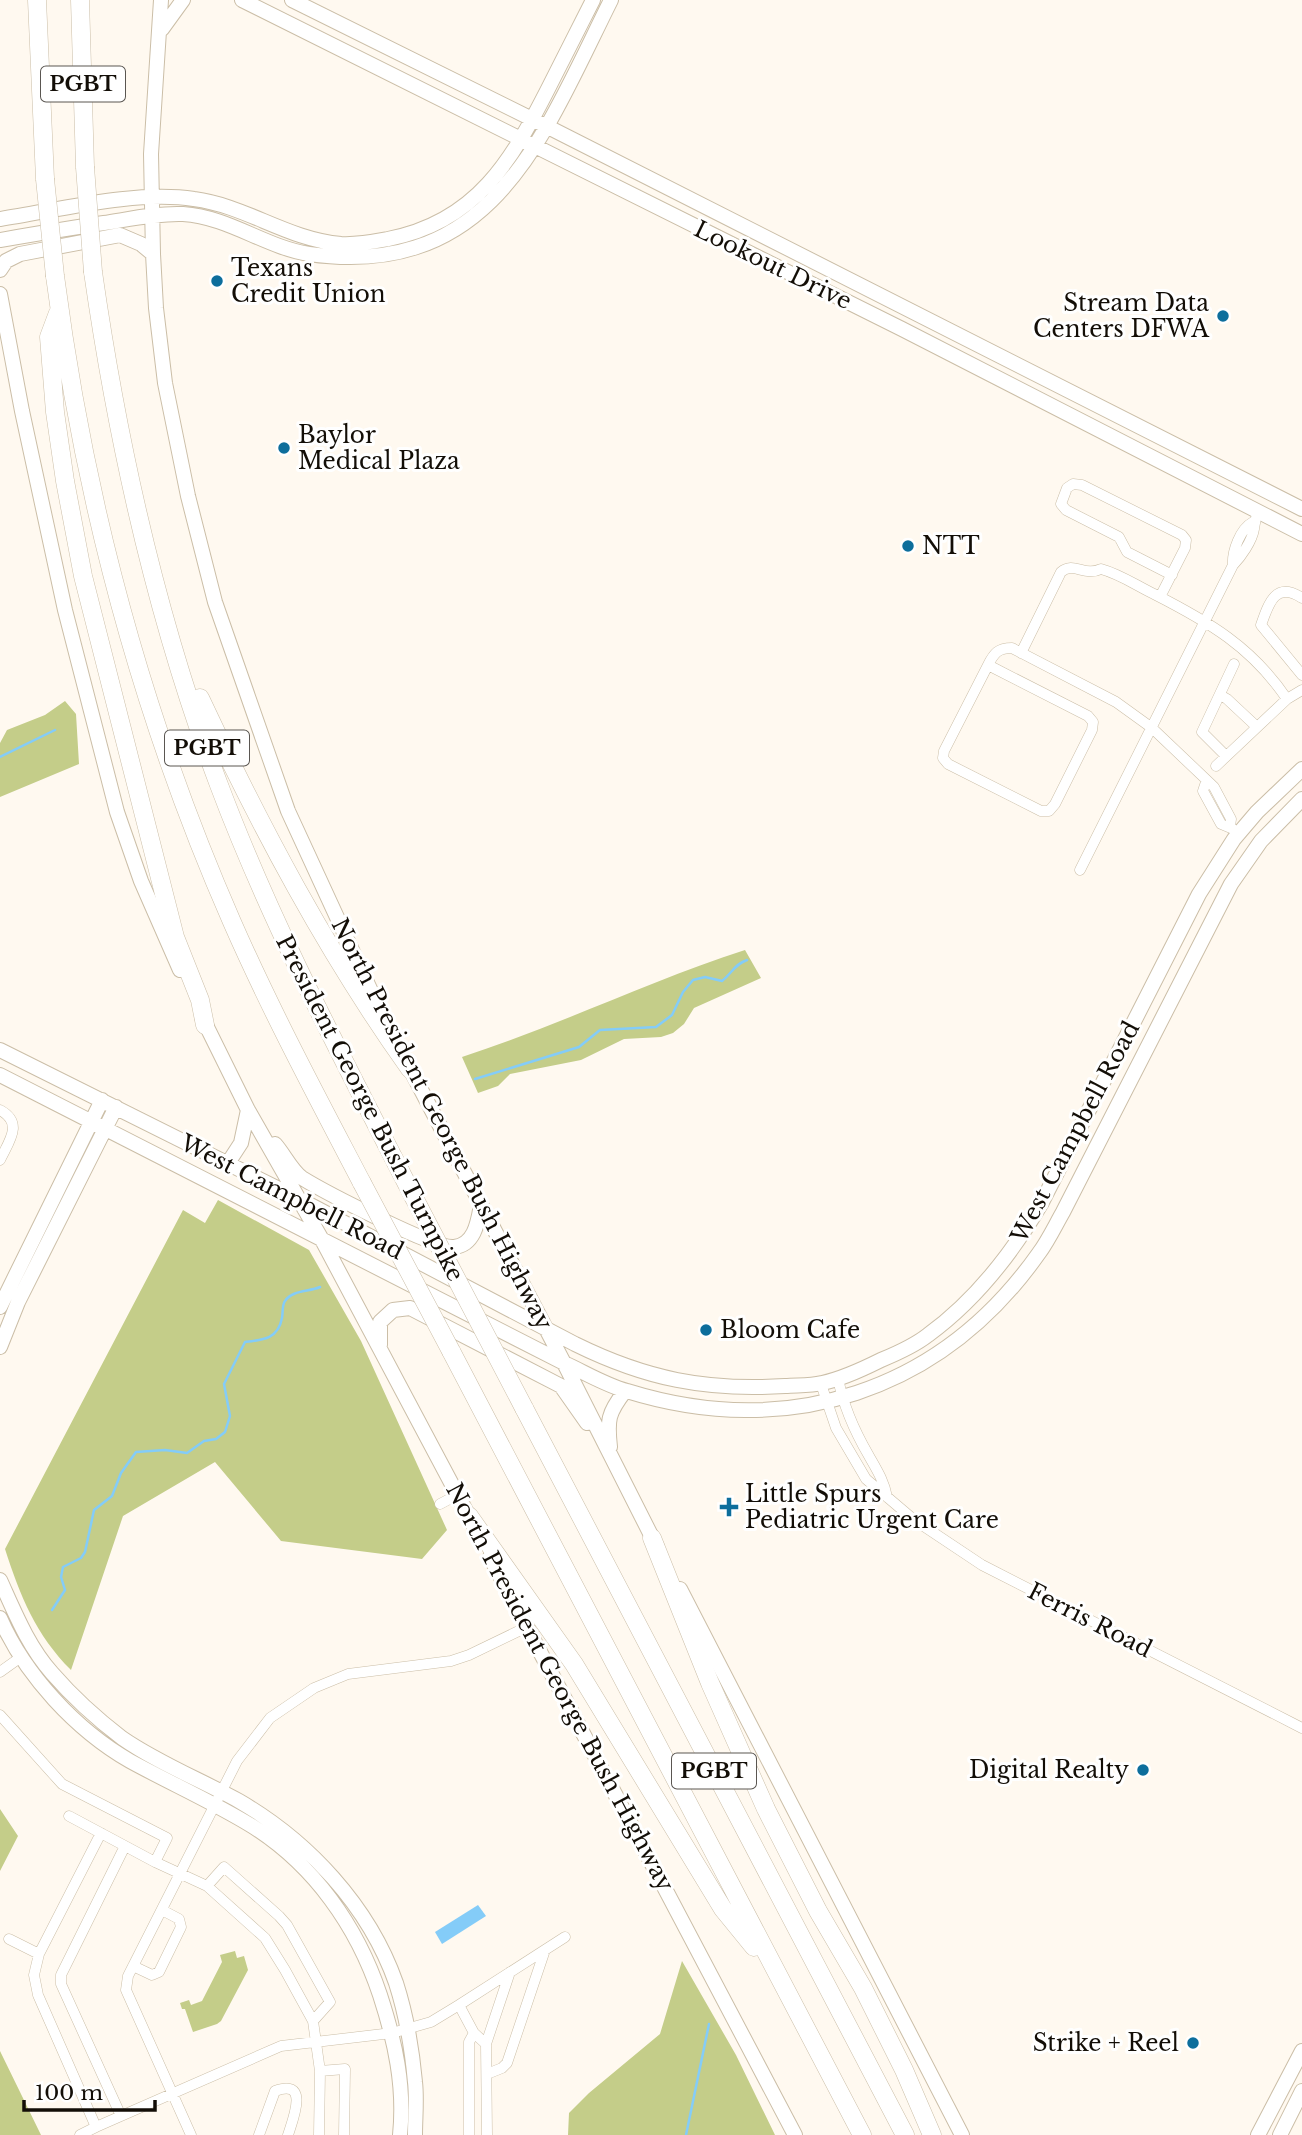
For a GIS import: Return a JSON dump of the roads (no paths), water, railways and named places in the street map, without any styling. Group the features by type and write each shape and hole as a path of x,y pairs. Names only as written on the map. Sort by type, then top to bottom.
{"highway":[{"name":"President George Bush Turnpike","path":"37,0 45,179 59,310 78,422 102,536 124,619 165,750 194,830 244,949 291,1046 862,2135"},
{"name":"President George Bush Turnpike","path":"80,0 85,167 93,272 107,376 163,619 219,785 263,892 313,1000 905,2135"},
{"path":"59,310 50,337 55,412 83,576 175,937 200,1000 205,1025"},
{"path":"163,619 240,783 281,860 374,1019 410,1069"},
{"path":"468,1516 574,1664 723,1909 781,1980"},
{"path":"652,1538 710,1683 766,1809 818,1911 863,1988 904,2070 932,2135"}],"main road":[{"name":"North President George Bush Highway","path":"161,0 151,154 156,307 165,383 188,496 215,602 288,811 371,993 652,1538 794,1805 962,2135"},
{"path":"160,34 183,0"},
{"name":"Lookout Drive","path":"242,0 890,323 1080,421 1256,517 1302,534"},
{"name":"Lookout Drive","path":"292,0 533,119 1302,509"},
{"path":"529,143 533,119 593,0"},
{"path":"0,240 153,215 201,216 303,253 354,251 405,236 442,220 473,199 505,165 548,127 611,0"},
{"path":"0,219 152,196 194,199 217,203 303,237 354,251"},
{"path":"634,196 682,207 695,202"},
{"path":"0,270 6,261 20,254 120,235 141,244 153,254"},
{"name":"North President George Bush Highway","path":"0,294 65,610 117,812 157,922 248,1110 321,1238 795,2135"},
{"path":"1080,421 1089,403"},
{"path":"1256,517 1268,493"},
{"name":"West Campbell Road","path":"0,1050 299,1199 600,1356 654,1376 708,1385 744,1389 821,1384 909,1348 928,1335 984,1286 1019,1242 1234,830 1302,769"},
{"name":"West Campbell Road","path":"0,1075 564,1363 625,1391 680,1404 734,1411 774,1410 826,1403 889,1380 938,1354 990,1311 1018,1282 1041,1251 1063,1212 1231,884 1278,821 1302,799"},
{"path":"1234,830 1255,849"},
{"path":"0,1347 98,1124 102,1100"},
{"path":"0,1307 98,1124 116,1107"},
{"path":"228,1163 241,1143 248,1110"},
{"path":"248,1110 300,1176 423,1240 453,1247 464,1243 473,1235 481,1205"},
{"path":"22,1295 19,1291 25,1258"},
{"path":"382,1355 378,1332 380,1322 393,1310 410,1308 561,1386 610,1455"},
{"path":"610,1455 608,1418 625,1391"},
{"path":"0,1580 23,1631 51,1671 85,1706 123,1738 219,1800 310,1873 355,1933 366,1955 400,2066 400,2135"},
{"path":"0,1618 21,1657 58,1701 106,1745 128,1760 272,1824 317,1860 347,1894 373,1934 395,1982 408,2029 415,2084 415,2135"},
{"path":"1258,2135 1302,2051"},
{"path":"1280,2135 1302,2091"}],"street":[{"path":"1160,597 1172,575 1185,548 1186,540 1182,535 1082,485 1073,484 1067,488 1061,504 1066,510 1119,537 1127,552 1172,575"},
{"path":"1080,870 1233,565 1240,559 1254,530 1256,517"},
{"path":"1021,653 1061,572 1074,567 1084,572 1101,569 1206,621 1250,654 1268,672 1287,699"},
{"path":"1302,598 1283,590 1277,593 1261,625 1302,675"},
{"path":"988,666 1088,716 1093,722 1092,730 1049,811 1041,811 948,764 943,758 944,751 994,654 1001,649 1012,649 1116,702 1152,728 1214,788 1234,830"},
{"path":"1226,756 1202,732 1234,664"},
{"path":"1216,766 1287,699 1302,690"},
{"path":"1220,695 1257,727"},
{"path":"1206,782 1203,791 1215,814 1221,824 1234,830"},
{"path":"1215,814 1225,808"},
{"path":"0,1110 8,1114 13,1121 12,1134 0,1160"},
{"path":"838,1378 842,1397 884,1482 887,1497"},
{"name":"Ferris Road","path":"821,1384 836,1428 866,1479 943,1541 982,1565 1302,1728"},
{"path":"440,1504 457,1495"},
{"path":"191,2135 126,1990 128,1976 249,1743 270,1718 314,1688 348,1674 451,1661 527,1627"},
{"path":"0,1672 21,1657"},
{"path":"0,1715 62,1784 167,1838 155,1862"},
{"path":"69,1816 155,1862 207,1886 265,1938 313,2021 320,2071 319,2135"},
{"path":"96,2127 38,1995 34,1975 39,1954 101,1833"},
{"path":"121,2116 61,1984 61,1975 125,1846"},
{"path":"207,1886 224,1867 287,1925 330,2002 313,2021"},
{"path":"133,1966 152,1975 159,1972 181,1927 179,1919 162,1909"},
{"path":"80,2135 281,2046 392,2033 431,2022 565,1937"},
{"path":"9,1939 39,1954"},
{"path":"487,2074 507,2063 545,1950"},
{"path":"487,2135 485,2044 510,1972"},
{"path":"459,2005 474,2032 485,2044"},
{"path":"469,2135 469,2042 474,2032"},
{"path":"320,2071 345,2069 344,2135"},
{"path":"260,2135 275,2091 281,2088 290,2089 298,2101 288,2135"}],"water":[{"path":"478,1905 486,1916 442,1944 435,1932"}],"waterway":[{"path":"0,757 55,730"},
{"path":"475,1079 579,1047 600,1030 656,1027 672,1015 683,992 693,980 705,977 722,981 736,966 747,960"},
{"path":"52,1610 65,1590 61,1577 63,1567 81,1558 85,1552 94,1510 112,1496 121,1473 136,1452 165,1450 187,1453 204,1441 216,1439 225,1432 230,1416 224,1384 245,1342 264,1339 277,1330 283,1305 288,1297 320,1287"},
{"path":"686,2135 709,2024"}],"place":[{"name":"Texans Credit Union","path":"217,281"},
{"name":"Stream Data Centers DFWA","path":"1223,316"},
{"name":"Baylor Medical Plaza","path":"284,448"},
{"name":"NTT","path":"908,546"},
{"name":"Bloom Cafe","path":"706,1330"},
{"name":"Little Spurs Pediatric Urgent Care","path":"729,1507"},
{"name":"Digital Realty","path":"1143,1770"},
{"name":"Strike + Reel","path":"1193,2043"}]}
